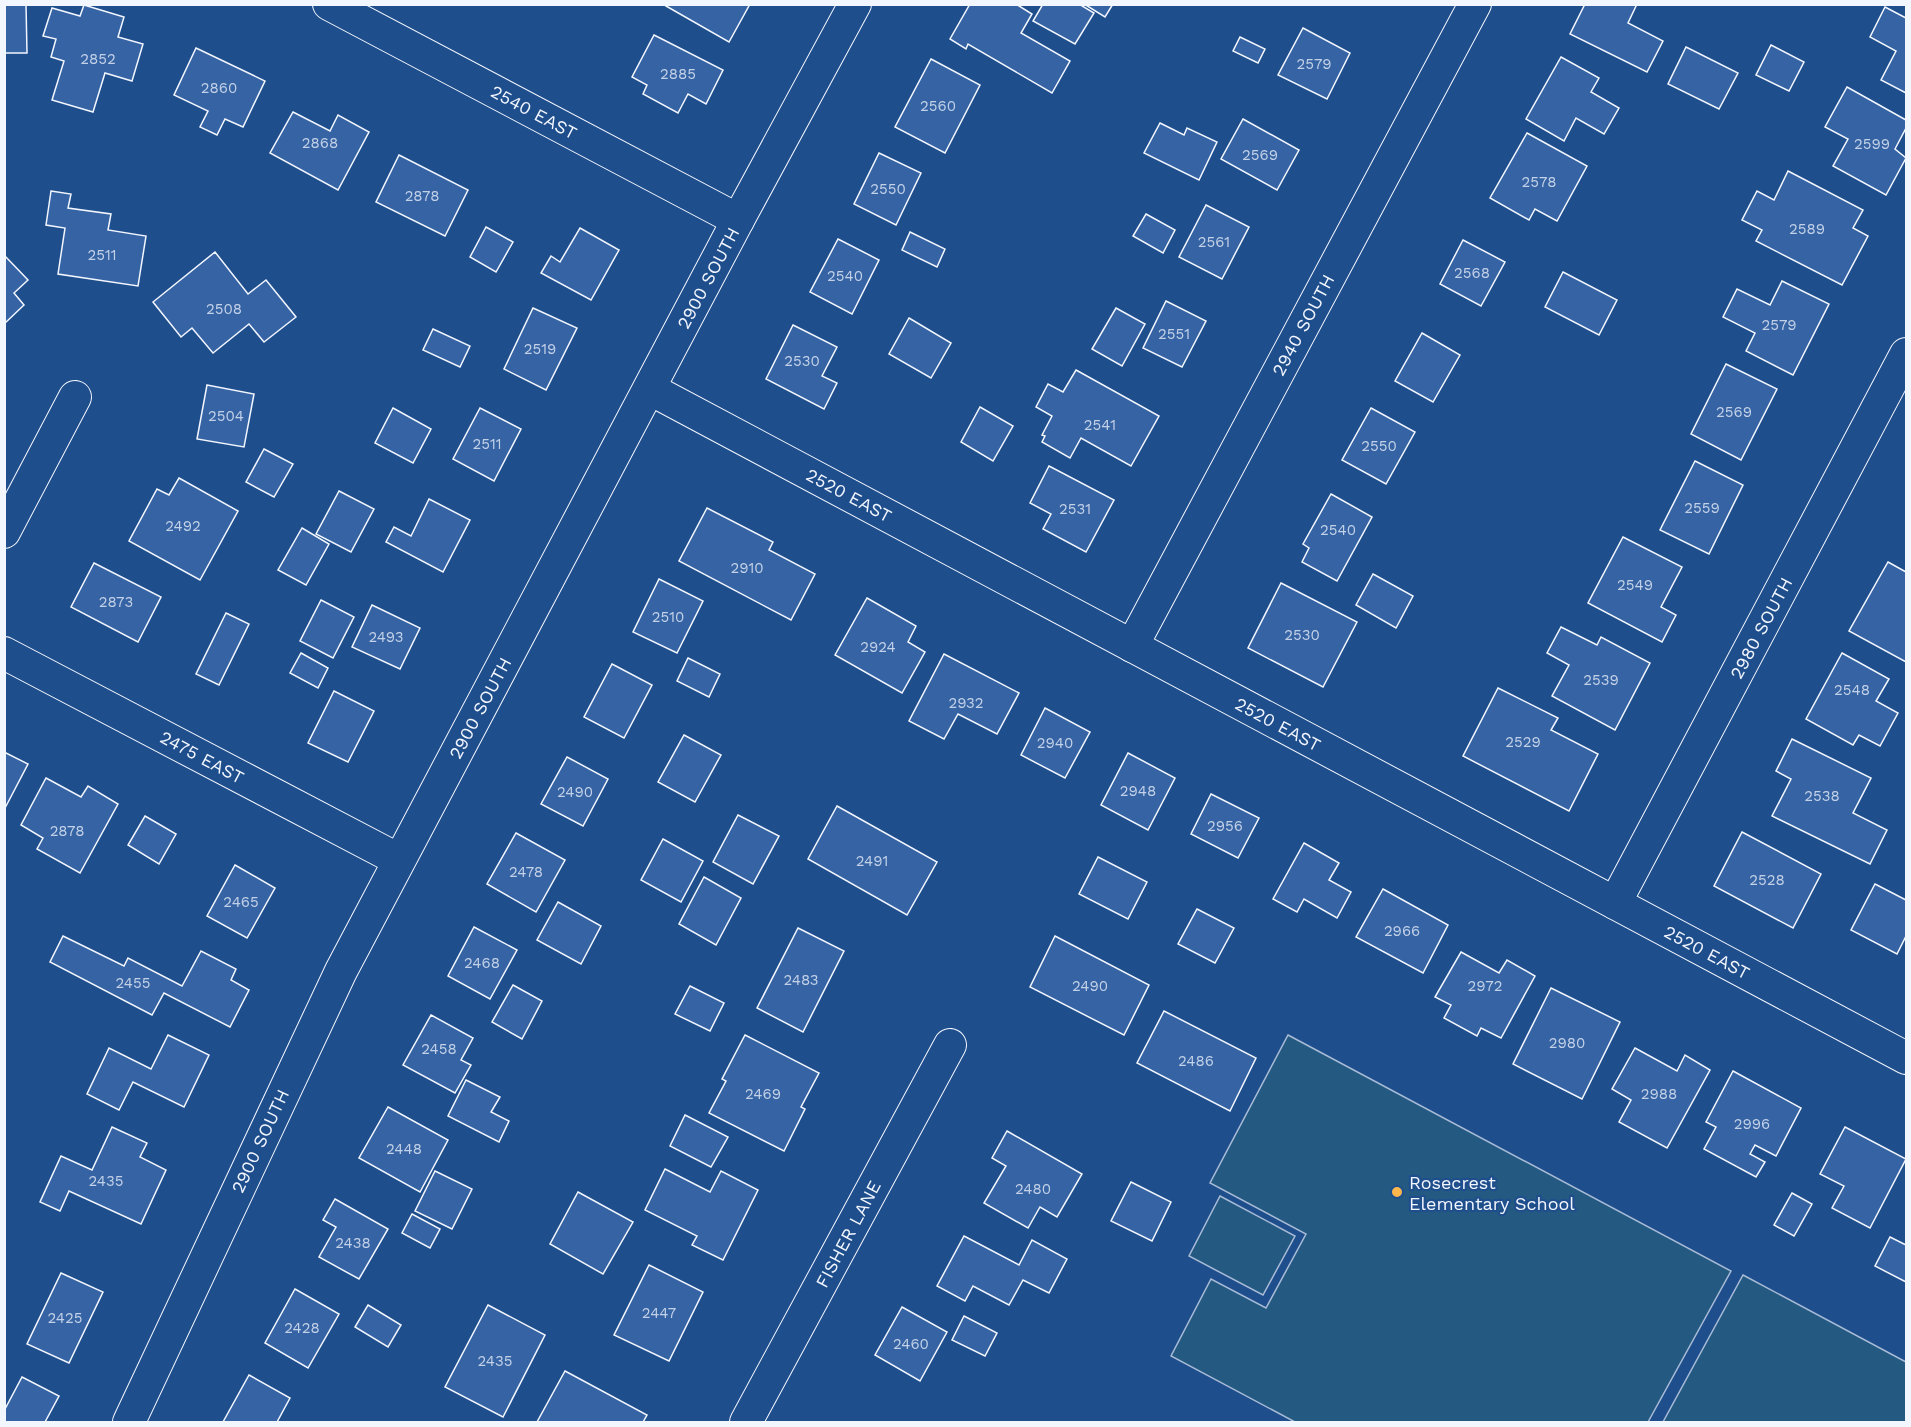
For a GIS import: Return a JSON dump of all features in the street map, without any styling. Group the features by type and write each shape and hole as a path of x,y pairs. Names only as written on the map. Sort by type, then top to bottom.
{"street":[{"name":"2540 EAST","path":"329,4 738,220"},
{"name":"2900 SOUTH","path":"129,1422 281,1094 341,971 738,220 855,4"},
{"name":"2940 SOUTH","path":"1132,646 1475,4"},
{"name":"2980 SOUTH","path":"1615,903 1906,354"},
{"name":"2520 EAST","path":"650,389 1906,1058"},
{"path":"4,532 75,397"},
{"name":"2475 EAST","path":"4,653 399,860"},
{"name":"FISHER LANE","path":"746,1422 950,1045"}],"shaded area":[{"name":"Rosecrest Elementary School","path":"1288,1035 1731,1271 1648,1422 1295,1422 1171,1356 1211,1279 1266,1308 1306,1234 1210,1183"},
{"path":"1220,1196 1295,1236 1263,1295 1189,1256"},
{"path":"1743,1275 1906,1362 1906,1422 1663,1422"}],"building":[{"path":"4,4 26,4 27,53 4,53"},
{"path":"668,4 750,4 729,42 666,6"},
{"path":"970,4 1016,4 1032,14 1021,33 1070,61 1052,93 968,44 966,49 950,39"},
{"path":"1043,4 1079,4 1094,13 1075,44 1033,21"},
{"path":"1084,4 1113,4 1105,17"},
{"path":"1585,4 1637,4 1628,23 1663,41 1647,72 1570,34"},
{"path":"84,5 124,17 118,37 143,44 132,81 105,73 93,112 52,100 64,61 51,57 56,39 43,36 52,8 80,16"},
{"path":"1885,7 1906,18 1906,93 1881,80 1896,51 1870,37"},
{"path":"1303,28 1350,53 1327,99 1278,75"},
{"path":"654,35 723,70 706,104 688,94 678,113 643,94 647,85 632,77"},
{"path":"1240,37 1265,49 1258,63 1233,51"},
{"path":"1771,45 1804,62 1789,91 1756,75"},
{"path":"1686,47 1738,73 1719,109 1668,84"},
{"path":"196,48 265,81 243,127 225,119 217,135 200,127 208,111 174,95"},
{"path":"1561,57 1599,78 1591,92 1619,108 1604,134 1576,118 1564,141 1526,119"},
{"path":"931,59 980,85 945,153 895,127"},
{"path":"1847,87 1906,120 1906,128 1895,149 1906,158 1886,195 1833,166 1848,139 1825,127"},
{"path":"293,112 330,131 338,115 369,132 338,190 270,153"},
{"path":"1243,119 1299,150 1277,190 1221,159"},
{"path":"1160,123 1184,135 1187,128 1217,142 1199,180 1144,153"},
{"path":"1527,133 1587,166 1557,221 1535,209 1529,220 1490,198"},
{"path":"879,153 921,173 896,225 854,204"},
{"path":"399,155 468,190 445,236 376,202"},
{"path":"1788,171 1863,210 1853,228 1868,236 1842,285 1756,241 1762,230 1742,220 1757,191 1774,200"},
{"path":"51,191 71,194 68,208 111,214 108,230 146,236 138,286 58,274 65,228 46,225"},
{"path":"1206,205 1249,227 1222,279 1179,257"},
{"path":"1146,214 1175,230 1163,253 1133,236"},
{"path":"486,227 513,242 496,272 470,257"},
{"path":"580,228 619,250 591,300 541,273 551,256 560,262"},
{"path":"910,232 945,249 937,267 902,250"},
{"path":"838,239 879,260 852,314 810,292"},
{"path":"1463,240 1505,262 1481,306 1440,284"},
{"path":"215,252 248,294 266,280 296,317 264,342 249,324 213,353 192,328 181,337 153,302"},
{"path":"4,255 28,280 14,293 24,305 4,324"},
{"path":"1563,272 1617,300 1599,335 1545,307"},
{"path":"1782,281 1829,304 1793,375 1746,351 1755,333 1723,317 1737,289 1770,305"},
{"path":"1166,301 1206,321 1182,367 1143,348"},
{"path":"533,308 577,328 546,390 504,369"},
{"path":"1116,308 1145,324 1122,366 1092,349"},
{"path":"909,318 951,343 931,378 889,354"},
{"path":"793,325 837,347 822,376 837,383 824,409 766,379"},
{"path":"433,329 470,346 460,367 423,350"},
{"path":"1422,333 1460,355 1433,402 1395,381"},
{"path":"1726,364 1777,389 1741,460 1691,434"},
{"path":"1076,370 1159,416 1131,466 1081,438 1070,458 1042,442 1045,436 1042,435 1052,416 1036,407 1048,384 1063,392"},
{"path":"207,385 254,394 244,447 197,439"},
{"path":"980,407 1013,426 993,461 961,442"},
{"path":"393,408 431,429 413,463 375,443"},
{"path":"480,408 521,429 494,481 453,459"},
{"path":"1371,408 1415,432 1386,484 1342,460"},
{"path":"264,449 293,464 274,497 246,482"},
{"path":"1695,461 1743,485 1709,554 1660,530"},
{"path":"1049,466 1114,500 1086,552 1043,529 1051,514 1030,503"},
{"path":"179,478 238,511 200,580 129,541 157,489 169,495"},
{"path":"339,491 374,509 351,552 316,534"},
{"path":"1331,494 1372,517 1337,581 1302,562 1309,548 1303,544"},
{"path":"429,499 470,520 443,572 386,542 394,527 411,536"},
{"path":"707,508 773,542 769,550 815,574 791,620 679,561"},
{"path":"302,528 329,544 306,585 278,570"},
{"path":"1623,537 1682,567 1661,607 1676,615 1662,642 1588,603"},
{"path":"1888,562 1906,572 1906,662 1849,631"},
{"path":"94,563 161,597 138,642 71,607"},
{"path":"1373,574 1413,596 1396,628 1356,605"},
{"path":"659,579 703,601 677,653 633,632"},
{"path":"1281,583 1357,622 1323,687 1248,648"},
{"path":"867,598 916,626 908,642 925,652 902,693 835,655"},
{"path":"321,600 354,617 333,658 300,641"},
{"path":"372,605 420,628 400,669 352,647"},
{"path":"226,613 249,624 219,685 196,674"},
{"path":"1561,627 1597,645 1601,637 1650,663 1615,730 1552,696 1569,665 1547,653"},
{"path":"301,653 328,668 318,688 290,673"},
{"path":"1842,653 1889,679 1876,701 1898,713 1880,746 1859,735 1853,745 1806,719"},
{"path":"944,654 1019,693 997,734 958,714 944,739 909,721"},
{"path":"688,658 720,674 709,697 677,681"},
{"path":"612,664 652,685 624,738 584,717"},
{"path":"1498,688 1558,718 1551,730 1598,754 1569,811 1463,756"},
{"path":"334,691 374,711 348,762 308,743"},
{"path":"1045,708 1090,732 1065,778 1021,755"},
{"path":"684,735 721,755 695,802 658,782"},
{"path":"1792,739 1871,778 1853,813 1887,830 1870,864 1772,816 1791,779 1776,771"},
{"path":"4,752 28,764 4,810"},
{"path":"1128,753 1175,778 1148,830 1101,805"},
{"path":"567,757 608,779 583,826 541,804"},
{"path":"46,778 81,797 88,786 118,804 80,873 37,849 43,838 21,825"},
{"path":"1211,794 1259,818 1238,858 1191,834"},
{"path":"837,806 937,862 907,915 808,859"},
{"path":"738,815 779,836 753,884 713,862"},
{"path":"145,816 176,834 159,864 128,845"},
{"path":"1742,832 1821,874 1793,928 1714,886"},
{"path":"516,833 565,860 536,912 487,884"},
{"path":"663,839 703,861 681,902 641,880"},
{"path":"1304,843 1339,863 1329,880 1351,892 1337,918 1304,899 1297,912 1273,899"},
{"path":"1098,857 1147,882 1128,919 1079,894"},
{"path":"235,865 275,888 247,938 207,916"},
{"path":"704,877 741,898 716,945 679,924"},
{"path":"1875,884 1906,900 1906,936 1897,954 1851,930"},
{"path":"1383,889 1448,925 1423,973 1356,937"},
{"path":"558,902 601,926 581,964 537,940"},
{"path":"1197,909 1234,928 1215,963 1178,944"},
{"path":"474,927 517,950 490,999 448,976"},
{"path":"798,928 844,951 803,1032 757,1008"},
{"path":"63,936 124,966 128,958 182,986 201,951 236,969 231,980 249,990 230,1027 164,993 152,1015 50,962"},
{"path":"1055,936 1149,985 1124,1035 1030,987"},
{"path":"1461,952 1499,973 1507,960 1535,976 1501,1038 1481,1028 1477,1036 1444,1018 1451,1005 1435,997"},
{"path":"513,985 542,1001 522,1039 492,1022"},
{"path":"690,986 724,1003 710,1031 675,1014"},
{"path":"1551,988 1620,1022 1582,1099 1513,1064"},
{"path":"1164,1011 1256,1058 1230,1111 1137,1063"},
{"path":"431,1015 473,1038 461,1060 471,1065 455,1093 403,1065"},
{"path":"168,1035 209,1055 184,1107 133,1082 119,1110 87,1094 109,1048 151,1069"},
{"path":"745,1035 819,1073 801,1107 805,1109 784,1151 709,1113 726,1081 722,1079"},
{"path":"1635,1048 1677,1071 1685,1055 1710,1070 1667,1148 1619,1122 1631,1100 1612,1089"},
{"path":"1733,1071 1801,1108 1776,1156 1755,1145 1750,1154 1765,1162 1756,1177 1704,1149 1716,1127 1706,1122"},
{"path":"466,1080 500,1097 491,1112 509,1121 499,1142 448,1116"},
{"path":"388,1107 448,1140 420,1192 359,1158"},
{"path":"685,1115 728,1137 711,1167 670,1146"},
{"path":"112,1127 147,1143 140,1157 166,1170 141,1224 69,1191 60,1211 40,1202 61,1156 92,1170"},
{"path":"1845,1127 1906,1159 1870,1228 1832,1208 1844,1186 1820,1174"},
{"path":"1007,1131 1082,1174 1057,1217 1040,1207 1028,1228 984,1203 1006,1166 992,1158"},
{"path":"665,1169 710,1192 721,1171 758,1190 723,1260 692,1245 697,1236 645,1210"},
{"path":"435,1171 472,1189 452,1229 415,1211"},
{"path":"1131,1182 1171,1202 1152,1241 1111,1221"},
{"path":"578,1192 633,1222 603,1274 550,1244"},
{"path":"1792,1193 1812,1204 1794,1236 1774,1225"},
{"path":"335,1199 388,1229 359,1279 319,1257 336,1227 323,1220"},
{"path":"412,1214 440,1229 430,1248 402,1233"},
{"path":"964,1236 1019,1265 1032,1240 1067,1259 1049,1293 1023,1280 1009,1305 973,1286 965,1301 937,1286"},
{"path":"1890,1237 1906,1245 1906,1282 1875,1266"},
{"path":"649,1265 703,1292 669,1361 614,1335"},
{"path":"61,1273 103,1292 69,1363 27,1344"},
{"path":"295,1289 339,1314 308,1368 265,1343"},
{"path":"368,1305 401,1325 388,1347 355,1327"},
{"path":"488,1305 545,1335 503,1417 445,1387"},
{"path":"902,1307 947,1332 920,1381 875,1355"},
{"path":"964,1316 997,1333 985,1356 952,1340"},
{"path":"565,1371 647,1415 643,1422 537,1422"},
{"path":"249,1375 290,1398 277,1422 223,1422"},
{"path":"22,1377 59,1396 45,1422 4,1422 4,1411"}],"place":[{"name":"Rosecrest Elementary School","path":"1397,1192"}]}
